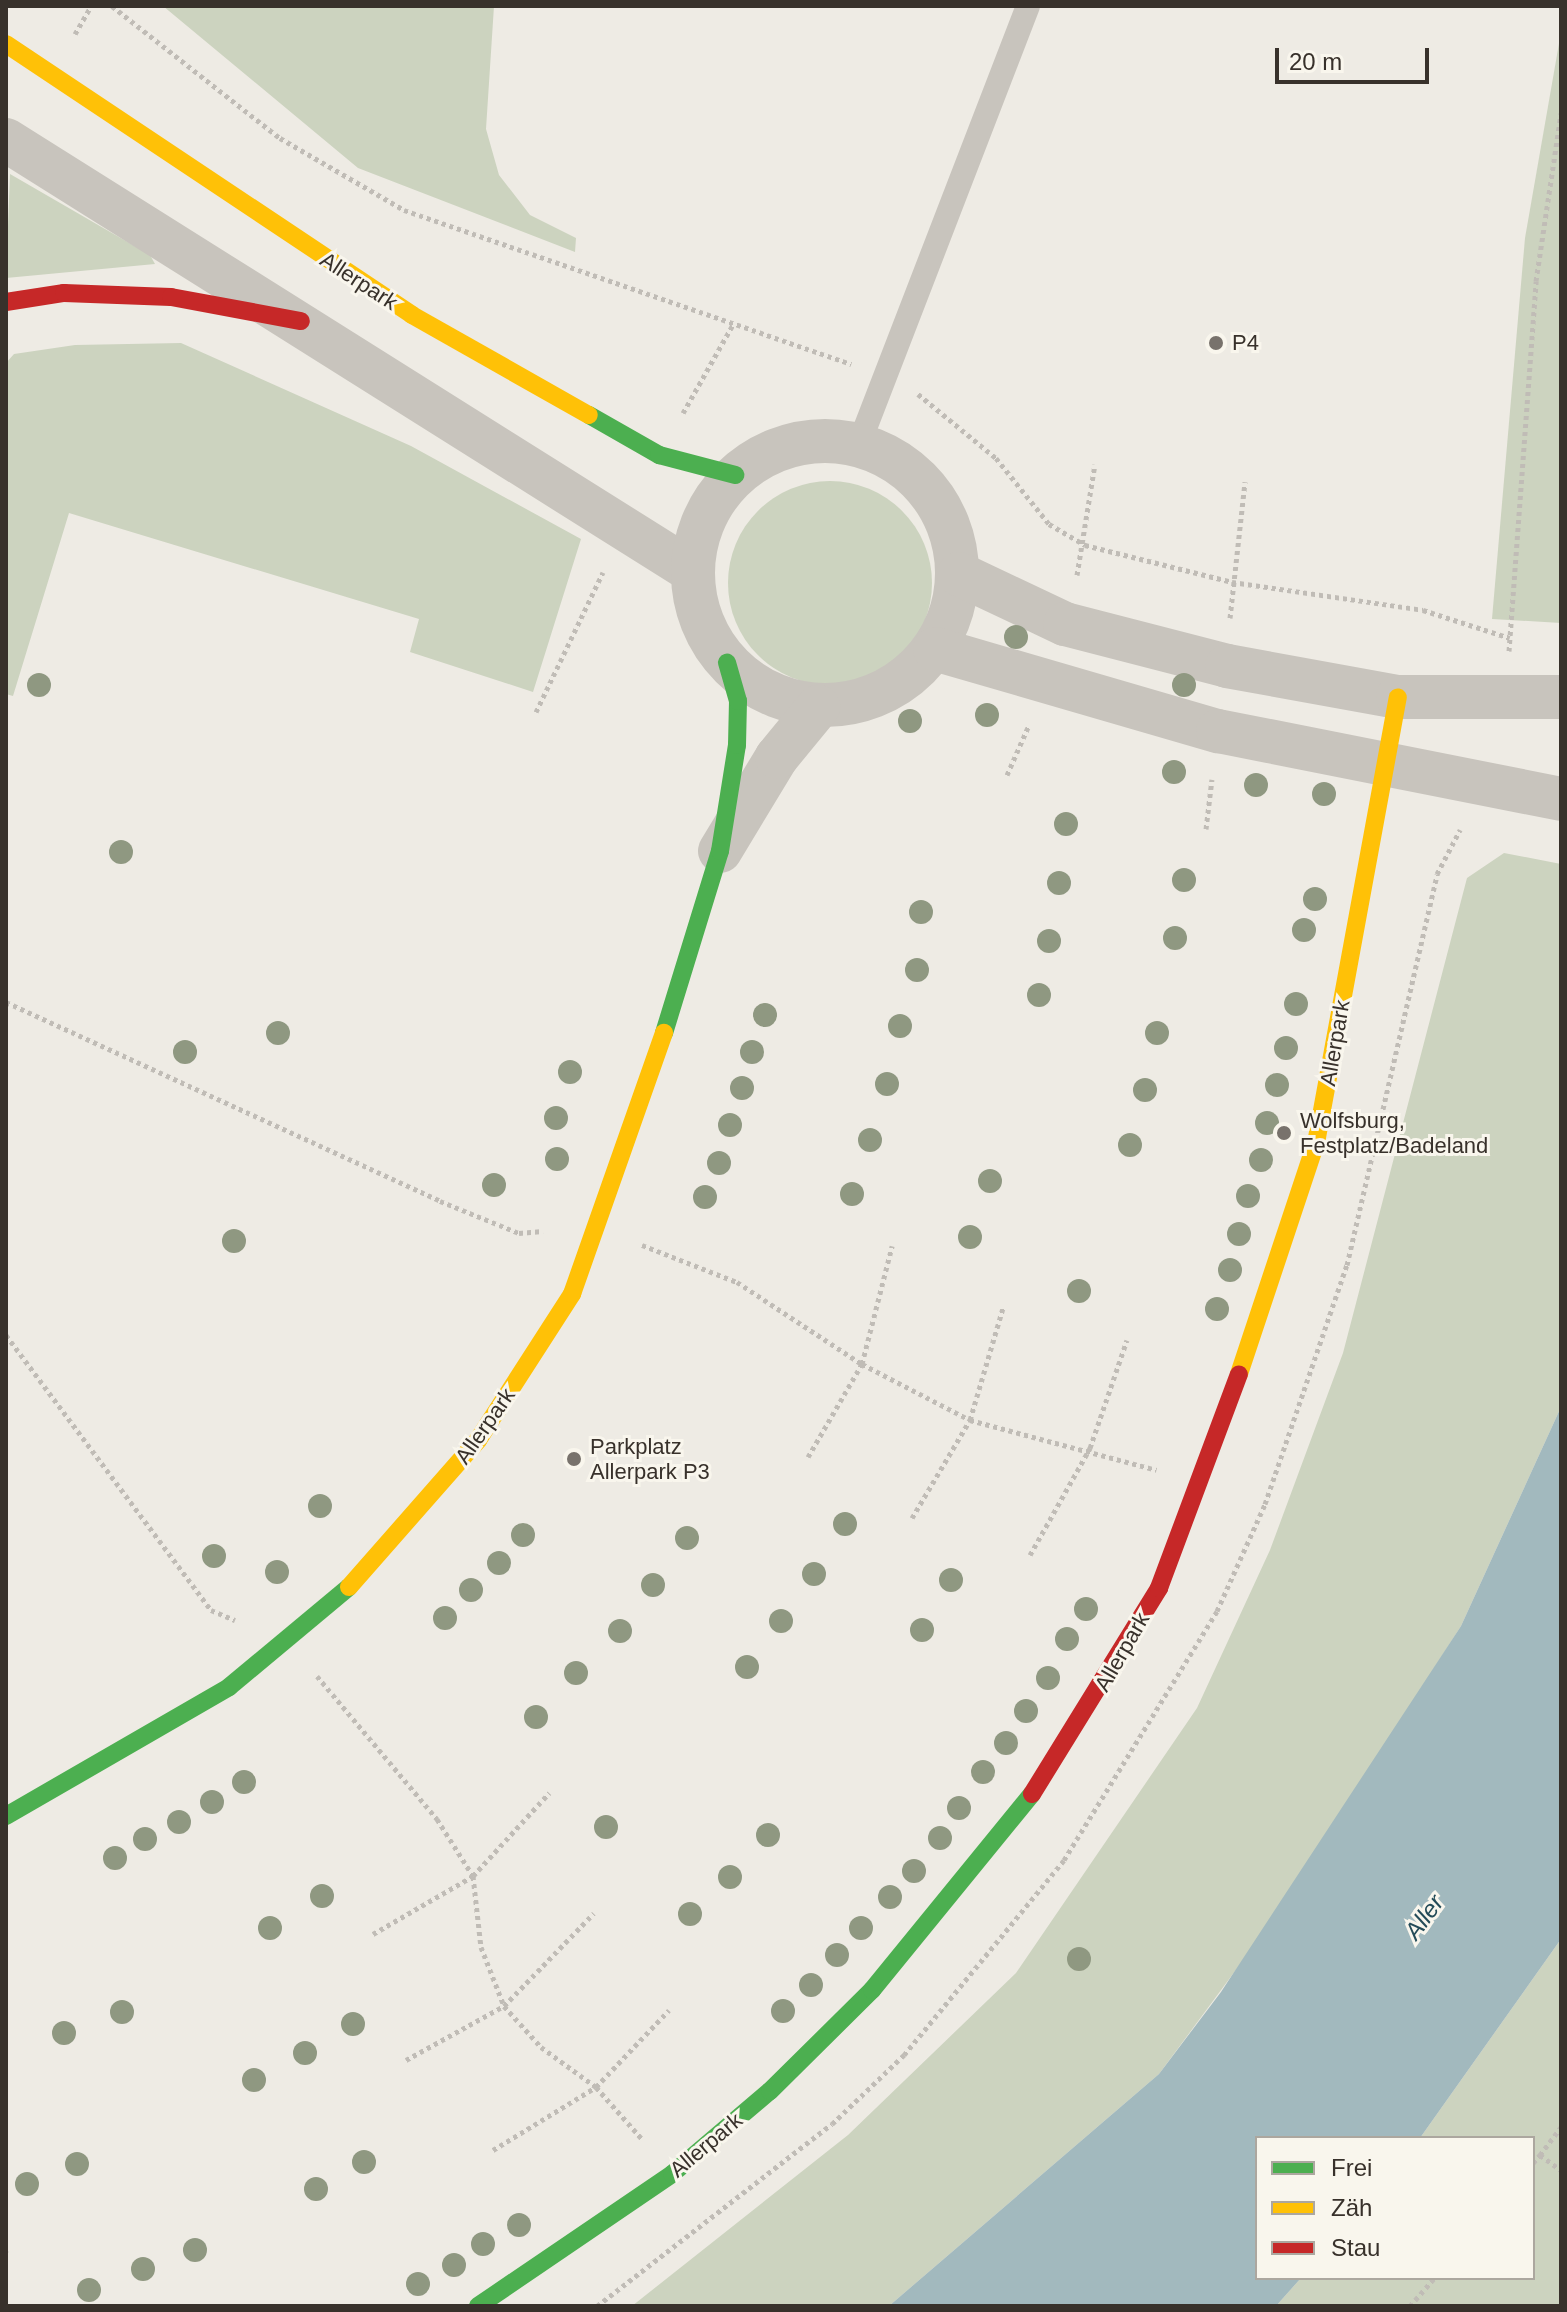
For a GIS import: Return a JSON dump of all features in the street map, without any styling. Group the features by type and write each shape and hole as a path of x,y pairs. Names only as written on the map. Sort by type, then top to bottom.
{"street":[{"name":"Allerpark","path":"6,44 412,315 659,455 735,475"},
{"path":"6,140 301,321 692,571"},
{"path":"6,302 64,293 171,297 301,321"},
{"name":"Allerpark","path":"808,441 859,444 902,464 930,491 947,519 959,574 953,614 935,649 904,680 876,694 818,707 754,686 727,663 706,634 692,571 699,530 735,475 772,451 808,441"},
{"path":"959,574 1065,624 1227,666 1398,697 1502,694 1561,697"},
{"path":"935,649 1218,731 1386,768 1561,799"},
{"name":"Allerpark","path":"6,1816 121,1754 287,1641 376,1564 478,1440 572,1294 642,1107 720,851 737,745 738,701 727,663"},
{"name":"Allerpark","path":"478,2306 672,2174 872,1990 990,1853 1079,1727 1159,1588 1245,1367 1318,1135 1398,697"},
{"name":"Allerpark","path":"720,851 777,757 818,707"}],"lane":[{"path":"859,444 1028,6"}],"path":[{"path":"112,6 280,138 404,210 887,376 944,409 1049,524 1085,545 1232,582 1423,610 1510,638"},
{"path":"1502,694 1510,638 1536,281 1561,113"},
{"path":"808,1457 862,1364 892,1246"},
{"path":"912,1518 970,1420 1003,1308"},
{"path":"6,1335 211,1610 287,1641 437,1819 473,1876 481,1947 504,2006 541,2047 596,2087 713,2222"},
{"path":"1030,1555 1090,1448 1127,1340"},
{"path":"373,1934 473,1876 549,1793"},
{"path":"406,2060 504,2006 594,1913"},
{"path":"493,2150 596,2087 669,2010"},
{"path":"1535,2161 1561,2127"},
{"path":"1540,2155 1561,2170"},
{"path":"1410,2306 1432,2280"}],"green space":[{"path":"163,6 494,6 486,129 499,175 530,215 576,238 575,252 358,168"},
{"path":"1561,32 1561,623 1492,619 1525,238"},
{"path":"10,174 150,255 155,264 6,278"},
{"path":"181,343 411,446 581,539 533,692 410,652 419,619 69,513 13,696 6,694 6,363 14,354 75,345"},
{"path":"830,481 869,489 902,511 924,544 932,583 924,622 902,655 869,677 830,685 791,677 758,655 736,622 728,583 736,544 758,511 791,489"},
{"path":"1504,853 1561,864 1561,1407 1461,1626 1275,1917 1159,2074 889,2306 632,2306 848,2135 1016,1973 1197,1708 1270,1550 1343,1353 1467,878"},
{"path":"1561,1939 1561,2306 1276,2306 1299,2280 1535,2280 1535,2136 1421,2136"}],"water":[{"name":"Aller","path":"1561,1407 1561,1939 1421,2136 1255,2136 1255,2280 1299,2280 1276,2306 889,2306 1159,2074 1221,1992 1461,1626"}],"traffic: fast":[{"path":"589,415 659,455 735,475"},
{"path":"664,1033 720,851 737,745 738,701 727,663"},
{"path":"6,1816 229,1687 349,1587"},
{"path":"478,2306 672,2174 770,2091 872,1990 1032,1794"}],"traffic: slow":[{"path":"6,44 412,315 589,415"},
{"path":"1239,1374 1316,1143 1398,697"},
{"path":"349,1587 478,1440 572,1294 664,1033"}],"traffic: jam":[{"path":"6,302 64,293 171,297 301,321"},
{"path":"1032,1794 1159,1588 1239,1374"}],"place":[{"name":"P4","path":"1216,343"},
{"name":"Wolfsburg, Festplatz/Badeland","path":"1284,1133"},
{"name":"Parkplatz Allerpark P3","path":"574,1459"}]}
